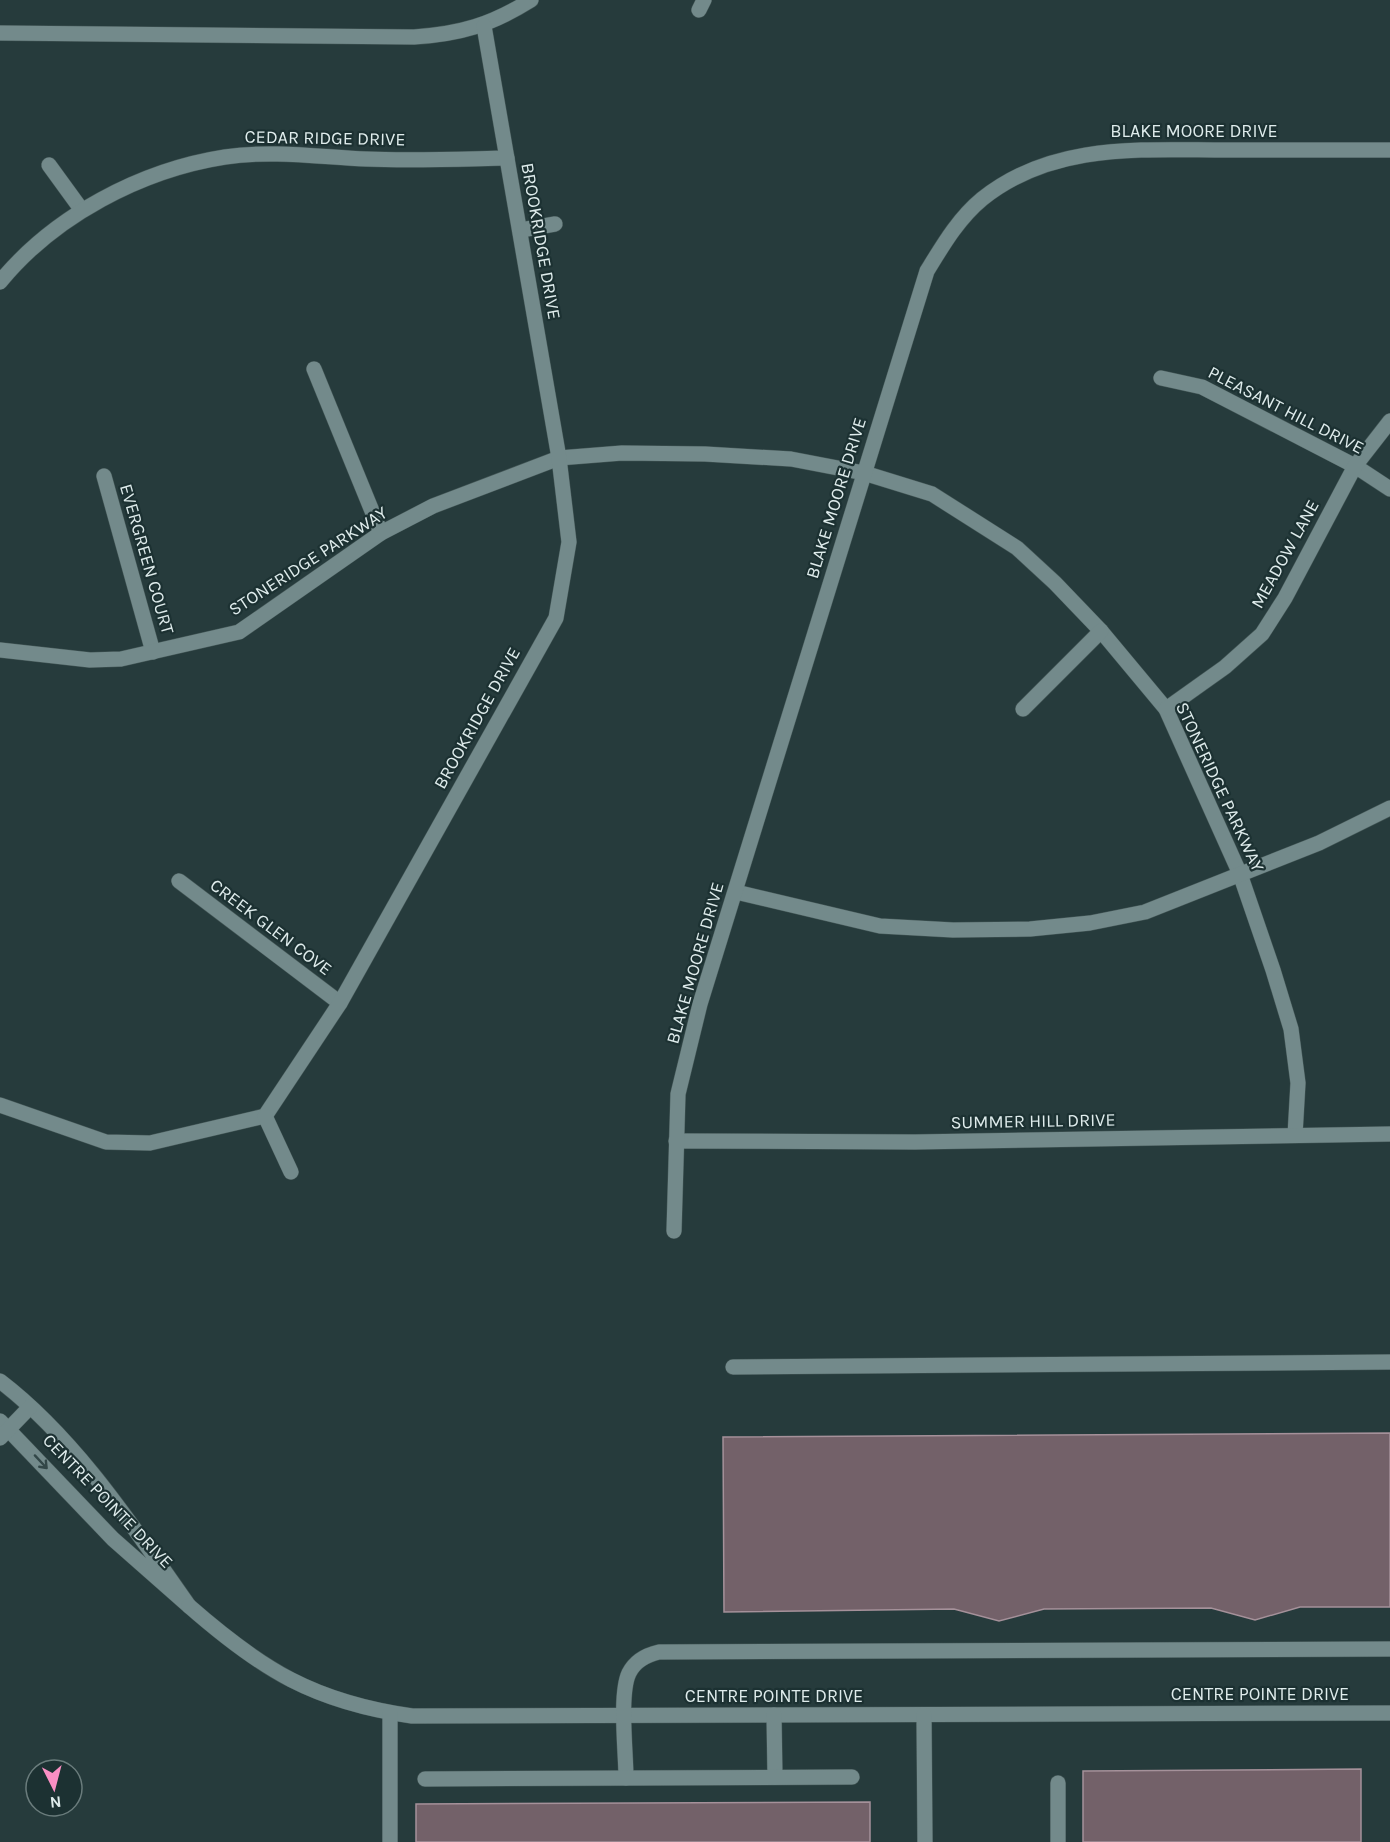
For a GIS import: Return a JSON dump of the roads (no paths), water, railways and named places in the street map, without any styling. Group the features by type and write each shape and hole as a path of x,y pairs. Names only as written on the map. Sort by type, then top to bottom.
{"street":[{"path":"0,33 414,37 447,34 484,26 531,0"},
{"name":"BROOKRIDGE DRIVE","path":"265,1116 340,1003 556,618 569,542 559,458 484,26"},
{"name":"BLAKE MOORE DRIVE","path":"674,1231 676,1142 681,1083 700,1004 927,271 950,232 982,199 1010,182 1055,161 1109,150 1390,150"},
{"name":"CEDAR RIDGE DRIVE","path":"0,282 19,258 81,209 132,185 185,167 226,157 267,155 375,159 507,158"},
{"path":"49,165 81,209"},
{"path":"521,230 555,224"},
{"path":"314,369 381,533"},
{"name":"PLEASANT HILL DRIVE","path":"1161,378 1202,387 1355,466 1390,489"},
{"name":"MEADOW LANE","path":"1166,709 1225,667 1262,634 1285,598 1355,466 1390,421"},
{"name":"STONERIDGE PARKWAY","path":"0,650 90,660 121,659 239,632 381,533 433,506 559,458 622,453 705,454 791,459 864,473 932,494 1017,548 1055,583 1101,631 1166,709 1240,874 1291,1029 1298,1083 1295,1135"},
{"name":"EVERGREEN COURT","path":"104,476 153,652"},
{"path":"1023,709 1101,631"},
{"path":"736,892 880,926 953,930 1030,929 1090,923 1144,912 1319,843 1390,808"},
{"name":"CREEK GLEN COVE","path":"179,881 340,1003"},
{"path":"0,1105 106,1142 150,1143 265,1116 291,1172"},
{"name":"SUMMER HILL DRIVE","path":"676,1142 915,1142 1390,1134"},
{"path":"733,1367 1390,1362"},
{"name":"CENTRE POINTE DRIVE","path":"0,1381 30,1407 114,1501 189,1606"},
{"path":"3,1429 30,1407"},
{"name":"CENTRE POINTE DRIVE","path":"3,1429 113,1539 227,1640 281,1676 341,1702 390,1713 436,1717 1390,1713"},
{"path":"626,1778 625,1688 630,1672 642,1658 659,1652 1390,1648"},
{"path":"390,1713 390,1842"},
{"path":"924,1715 925,1842"},
{"path":"774,1716 775,1778"},
{"path":"425,1779 852,1777"},
{"path":"1058,1783 1058,1842"}]}
